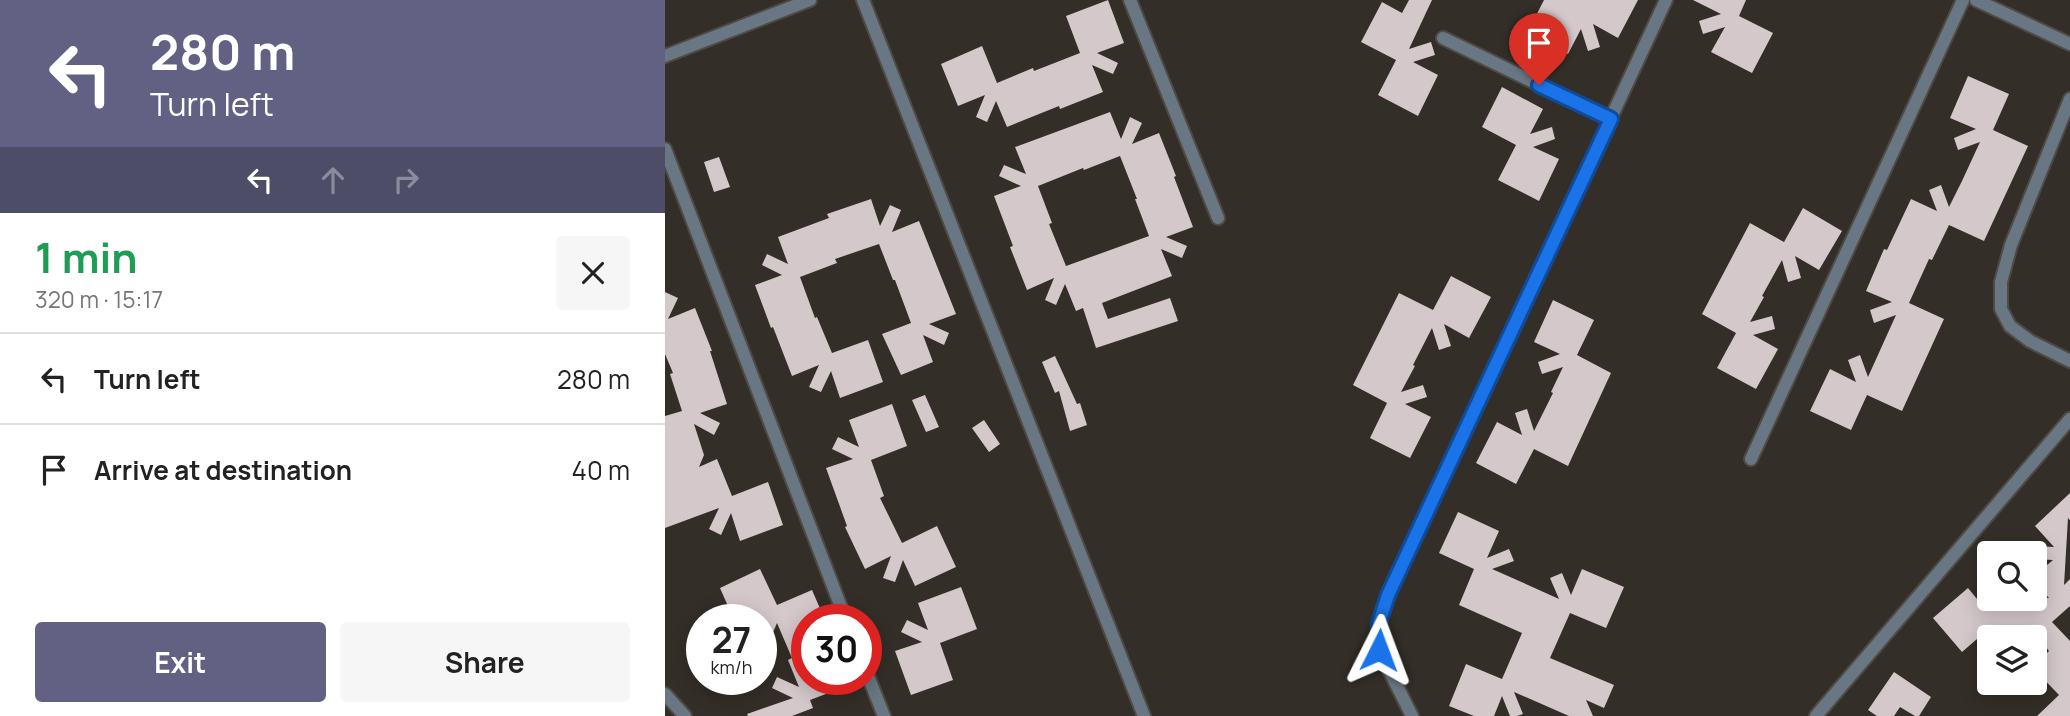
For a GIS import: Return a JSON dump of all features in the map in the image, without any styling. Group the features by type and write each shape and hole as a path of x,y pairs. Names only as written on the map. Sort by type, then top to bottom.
{"street":[{"path":"665,56 810,0"},
{"path":"863,0 1144,716"},
{"path":"1130,0 1218,218"},
{"path":"1412,716 1379,650 1379,623 1388,595 1666,0"},
{"path":"1751,459 1963,0"},
{"path":"1976,0 2070,44"},
{"path":"1443,38 1611,119"},
{"path":"2069,103 2011,245 2001,282 2001,309 2010,326 2030,341 2070,361"},
{"path":"665,149 840,604"},
{"path":"1816,716 2070,419"},
{"path":"665,694 685,716"},
{"path":"876,695 884,716"}],"building":[{"path":"1108,0 1124,43 1097,53 1118,63 1113,74 1092,65 1103,92 1007,127 996,101 987,122 976,117 985,95 958,106 941,64 982,46 997,83 1033,68 1034,71 1080,53 1066,16"},
{"path":"1409,0 1432,0 1409,49 1431,42 1435,55 1413,62 1438,75 1418,116 1378,95 1396,60 1361,42 1382,2 1402,13"},
{"path":"1544,0 1638,0 1618,38 1593,24 1600,47 1588,51 1581,29 1568,54 1527,33"},
{"path":"1693,0 1746,0 1739,16 1773,33 1752,73 1711,52 1725,27 1703,34 1699,21 1721,14"},
{"path":"1968,76 2009,94 1993,130 2028,146 1984,241 1949,225 1932,260 1929,259 1909,303 1944,319 1902,411 1867,395 1851,430 1810,411 1830,369 1856,382 1848,360 1860,355 1868,377 1896,315 1874,323 1870,310 1892,302 1866,291 1884,249 1887,250 1911,199 1937,211 1929,190 1941,185 1949,207 1962,181 1980,142 1958,150 1954,138 1976,129 1950,118"},
{"path":"1502,87 1543,109 1530,134 1552,127 1555,139 1533,147 1559,159 1539,201 1498,180 1516,145 1482,127"},
{"path":"1110,112 1121,139 1130,117 1142,123 1132,144 1159,133 1193,227 1166,237 1187,246 1182,258 1161,249 1172,276 1102,303 1108,319 1170,298 1178,321 1096,348 1083,308 1076,311 1065,284 1056,305 1045,300 1054,278 1027,290 994,196 1021,186 999,176 1004,165 1026,174 1015,147","holes":["1120,156 1149,236 1066,266 1049,224 1052,223 1038,186"]},
{"path":"719,157 730,187 714,192 704,162"},
{"path":"871,199 880,226 890,205 901,210 892,232 919,221 956,314 929,324 949,333 944,345 923,335 933,362 901,375 882,334 911,323 879,244 835,259 837,263 800,277 832,353 868,340 883,382 840,398 831,371 821,392 809,387 819,365 792,376 755,285 782,275 762,265 767,254 788,264 778,237 829,218 827,214"},
{"path":"1803,208 1842,231 1819,270 1795,256 1801,278 1788,282 1782,260 1762,296 1764,297 1750,322 1772,316 1775,329 1753,335 1778,349 1756,389 1717,368 1736,333 1702,314 1750,223 1784,242"},
{"path":"1451,276 1491,297 1469,338 1444,324 1451,346 1439,350 1432,328 1413,365 1415,366 1401,392 1423,385 1427,397 1405,404 1431,417 1410,458 1370,438 1387,403 1353,385 1399,293 1433,310"},
{"path":"665,292 678,298 668,319 695,308 712,351 727,404 700,413 720,423 714,435 694,424 704,455 699,467 717,459 732,496 768,482 783,525 740,541 731,513 721,535 709,529 719,508 665,528 665,416 682,411 670,374 673,373 665,354"},
{"path":"1553,300 1594,320 1577,355 1611,373 1568,466 1534,449 1516,484 1476,463 1497,422 1522,435 1515,413 1527,409 1534,431 1553,393 1551,392 1563,367 1542,374 1538,362 1560,354 1534,342"},
{"path":"1055,356 1077,404 1080,403 1087,425 1070,431 1059,391 1055,393 1042,362"},
{"path":"925,395 939,427 926,432 912,400"},
{"path":"892,404 907,446 871,460 884,496 880,498 902,543 937,526 956,567 915,586 903,560 895,582 883,578 891,556 865,569 845,527 847,526 826,468 853,459 832,449 838,437 859,447 849,420"},
{"path":"984,420 1000,444 989,452 972,428"},
{"path":"2070,493 2064,585 2070,579 2070,606 2052,622 2070,641 2070,716 2037,716 2059,695 2047,682 2047,625 1977,625 1977,639 1962,652 1933,618 1968,588 1977,599 1977,611 2047,611 2047,565 2053,560 2047,560 2047,547 2054,547 2035,526"},
{"path":"1458,512 1499,531 1487,558 1509,549 1514,561 1492,569 1559,599 1550,578 1562,573 1571,595 1582,569 1624,587 1606,628 1570,613 1550,658 1614,685 1604,708 1586,700 1593,716 1569,716 1514,692 1523,714 1517,716 1510,716 1502,696 1494,716 1474,716 1449,706 1466,664 1502,679 1522,633 1459,605 1474,569 1439,553"},
{"path":"760,569 777,604 727,604 720,588"},
{"path":"961,587 977,629 940,643 953,680 911,695 895,651 922,642 901,632 907,620 928,630 918,603"},
{"path":"812,590 818,604 791,604 791,656 777,623 777,605"},
{"path":"1894,672 1931,697 1919,716 1900,707 1894,716 1877,716 1868,710"},
{"path":"777,677 791,683 791,695 823,695 810,700 813,708 792,716 748,716 747,714 793,698 777,690"}],"route":[{"path":"1379,650 1379,623 1388,595 1611,119 1539,85"}]}
